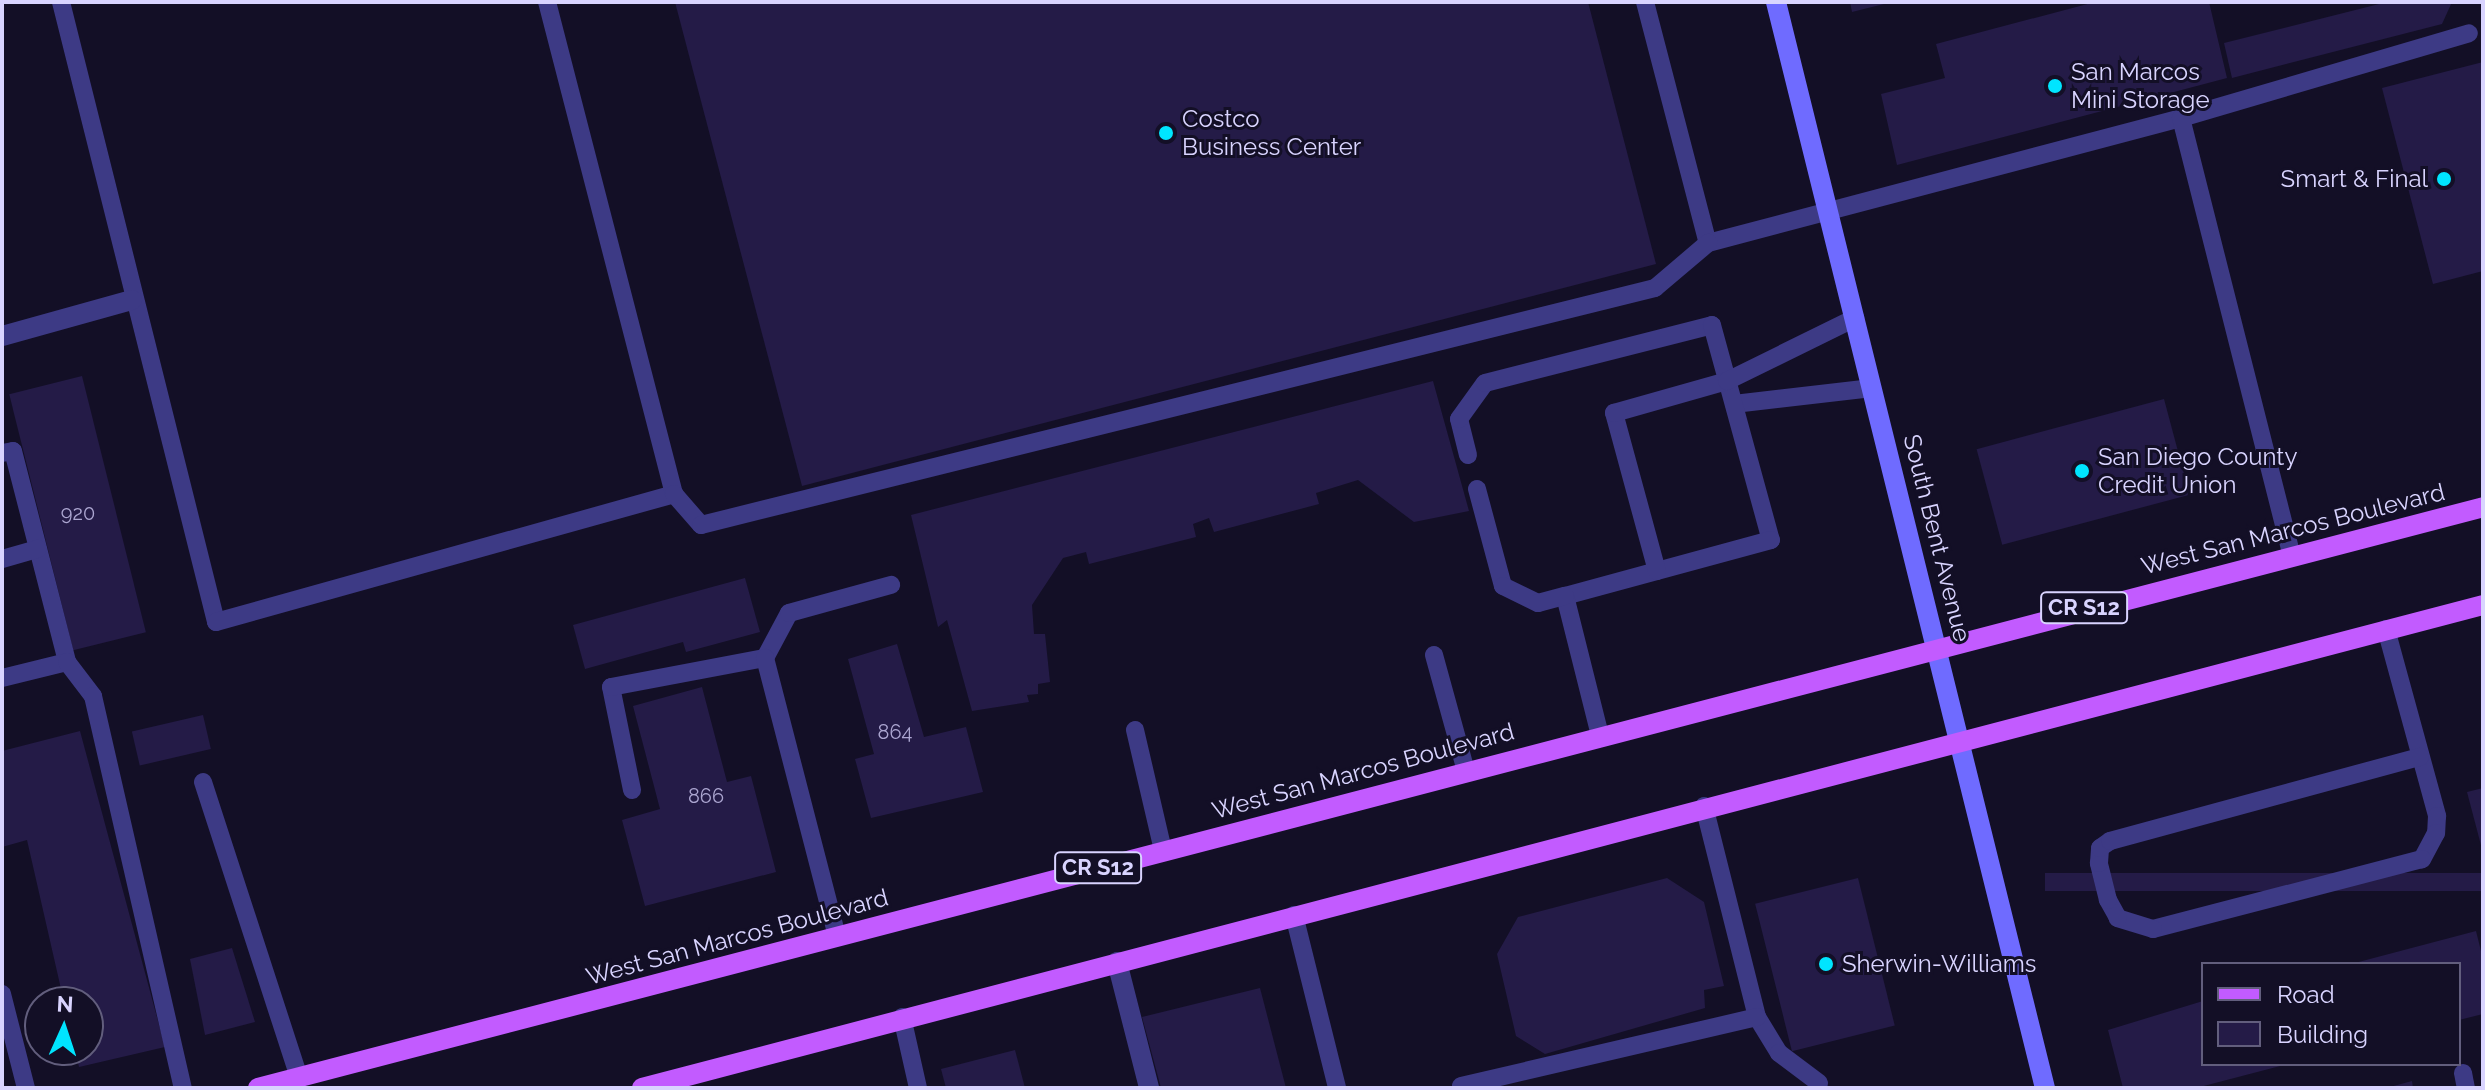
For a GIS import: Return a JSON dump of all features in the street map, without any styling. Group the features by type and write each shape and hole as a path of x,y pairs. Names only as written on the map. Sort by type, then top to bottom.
{"main road":[{"name":"West San Marcos Boulevard","path":"258,1088 1938,645 2483,507"},
{"path":"642,1088 1962,738 2483,605"}],"street":[{"name":"South Bent Avenue","path":"1776,2 1962,738 2045,1088"},
{"path":"2,336 132,300"},
{"path":"1117,962 1149,1088"}],"lane":[{"path":"61,2 132,300 216,622 674,494"},
{"path":"547,2 674,494 701,525 1655,288 1708,243 1826,209 2181,118 2469,33"},
{"path":"1645,2 1708,243"},
{"path":"2181,118 2292,556"},
{"path":"1657,571 1614,413 1727,381 1855,318"},
{"path":"1468,455 1459,419 1485,383 1712,325 1771,540 1538,603 1503,586 1477,489"},
{"path":"1734,404 1872,388"},
{"path":"2,453 13,451 67,662 93,696 183,1088"},
{"path":"2,559 38,549"},
{"path":"837,937 765,658 789,613 891,585"},
{"path":"1565,596 1600,735"},
{"path":"2386,629 2437,816 2436,833 2422,859 2153,929 2118,918 2108,900 2100,848 2110,841 2420,757"},
{"path":"1434,655 1466,771"},
{"path":"632,790 611,687 765,658"},
{"path":"2,678 67,662"},
{"path":"1135,730 1163,850"},
{"path":"203,782 299,1077"},
{"path":"1704,806 1757,1017 1779,1053 1819,1083"},
{"path":"1294,915 1337,1088"},
{"path":"2,994 9,1054 26,1088"},
{"path":"902,1017 918,1088"},
{"path":"1461,1086 1757,1017"}],"building":[{"name":"Costco Business Center","path":"675,2 1588,2 1656,264 802,486"},
{"path":"1850,2 1888,2 1888,3 1852,12"},
{"name":"San Marcos Mini Storage","path":"2095,2 2209,2 2227,78 1897,165 1881,94 1945,78 1936,44"},
{"path":"2387,2 2452,2 2442,24 2232,78 2224,43"},
{"name":"Smart & Final","path":"2483,62 2483,271 2433,284 2382,88"},
{"path":"82,376 146,632 73,650 9,394"},
{"path":"1433,381 1469,511 1414,522 1358,480 1316,493 1319,504 1214,532 1209,518 1193,524 1196,537 1089,564 1086,552 1063,558 1032,605 1034,634 1045,634 1050,682 1038,684 1038,694 1027,695 1029,702 972,711 947,620 938,627 911,515"},
{"name":"San Diego County Credit Union","path":"2164,399 2190,495 2002,545 1977,449"},
{"path":"745,578 760,632 686,652 683,642 585,669 573,625"},
{"path":"897,644 924,737 966,727 983,792 871,818 855,759 874,754 848,659"},
{"path":"702,687 727,782 751,776 776,872 645,906 622,820 660,809 633,706"},
{"path":"203,715 211,749 140,766 132,731"},
{"path":"80,731 165,1047 104,1061 104,986 60,986 27,840 2,847 2,751"},
{"path":"2483,788 2483,849 2482,849 2467,792"},
{"path":"2045,873 2483,873 2483,891 2045,891"},
{"path":"1667,878 1704,902 1724,986 1704,990 1705,1008 1545,1054 1516,1036 1497,954 1518,917"},
{"name":"Sherwin-Williams","path":"1858,878 1895,1025 1792,1051 1755,904"},
{"path":"2476,931 2483,959 2483,1014 2461,1020 2461,962 2359,962"},
{"path":"232,948 255,1022 205,1035 190,959"},
{"path":"1260,988 1286,1088 1161,1088 1142,1017"},
{"path":"2201,1002 2201,1066 2280,1066 2196,1088 2123,1088 2108,1030"},
{"path":"1015,1050 1025,1088 946,1088 941,1069"},
{"path":"2412,1081 2413,1088 2390,1088 2390,1087"}],"place":[{"name":"San Marcos Mini Storage","path":"2055,86"},
{"name":"Costco Business Center","path":"1166,133"},
{"name":"Smart & Final","path":"2444,179"},
{"name":"San Diego County Credit Union","path":"2082,471"},
{"name":"Sherwin-Williams","path":"1826,964"}]}
